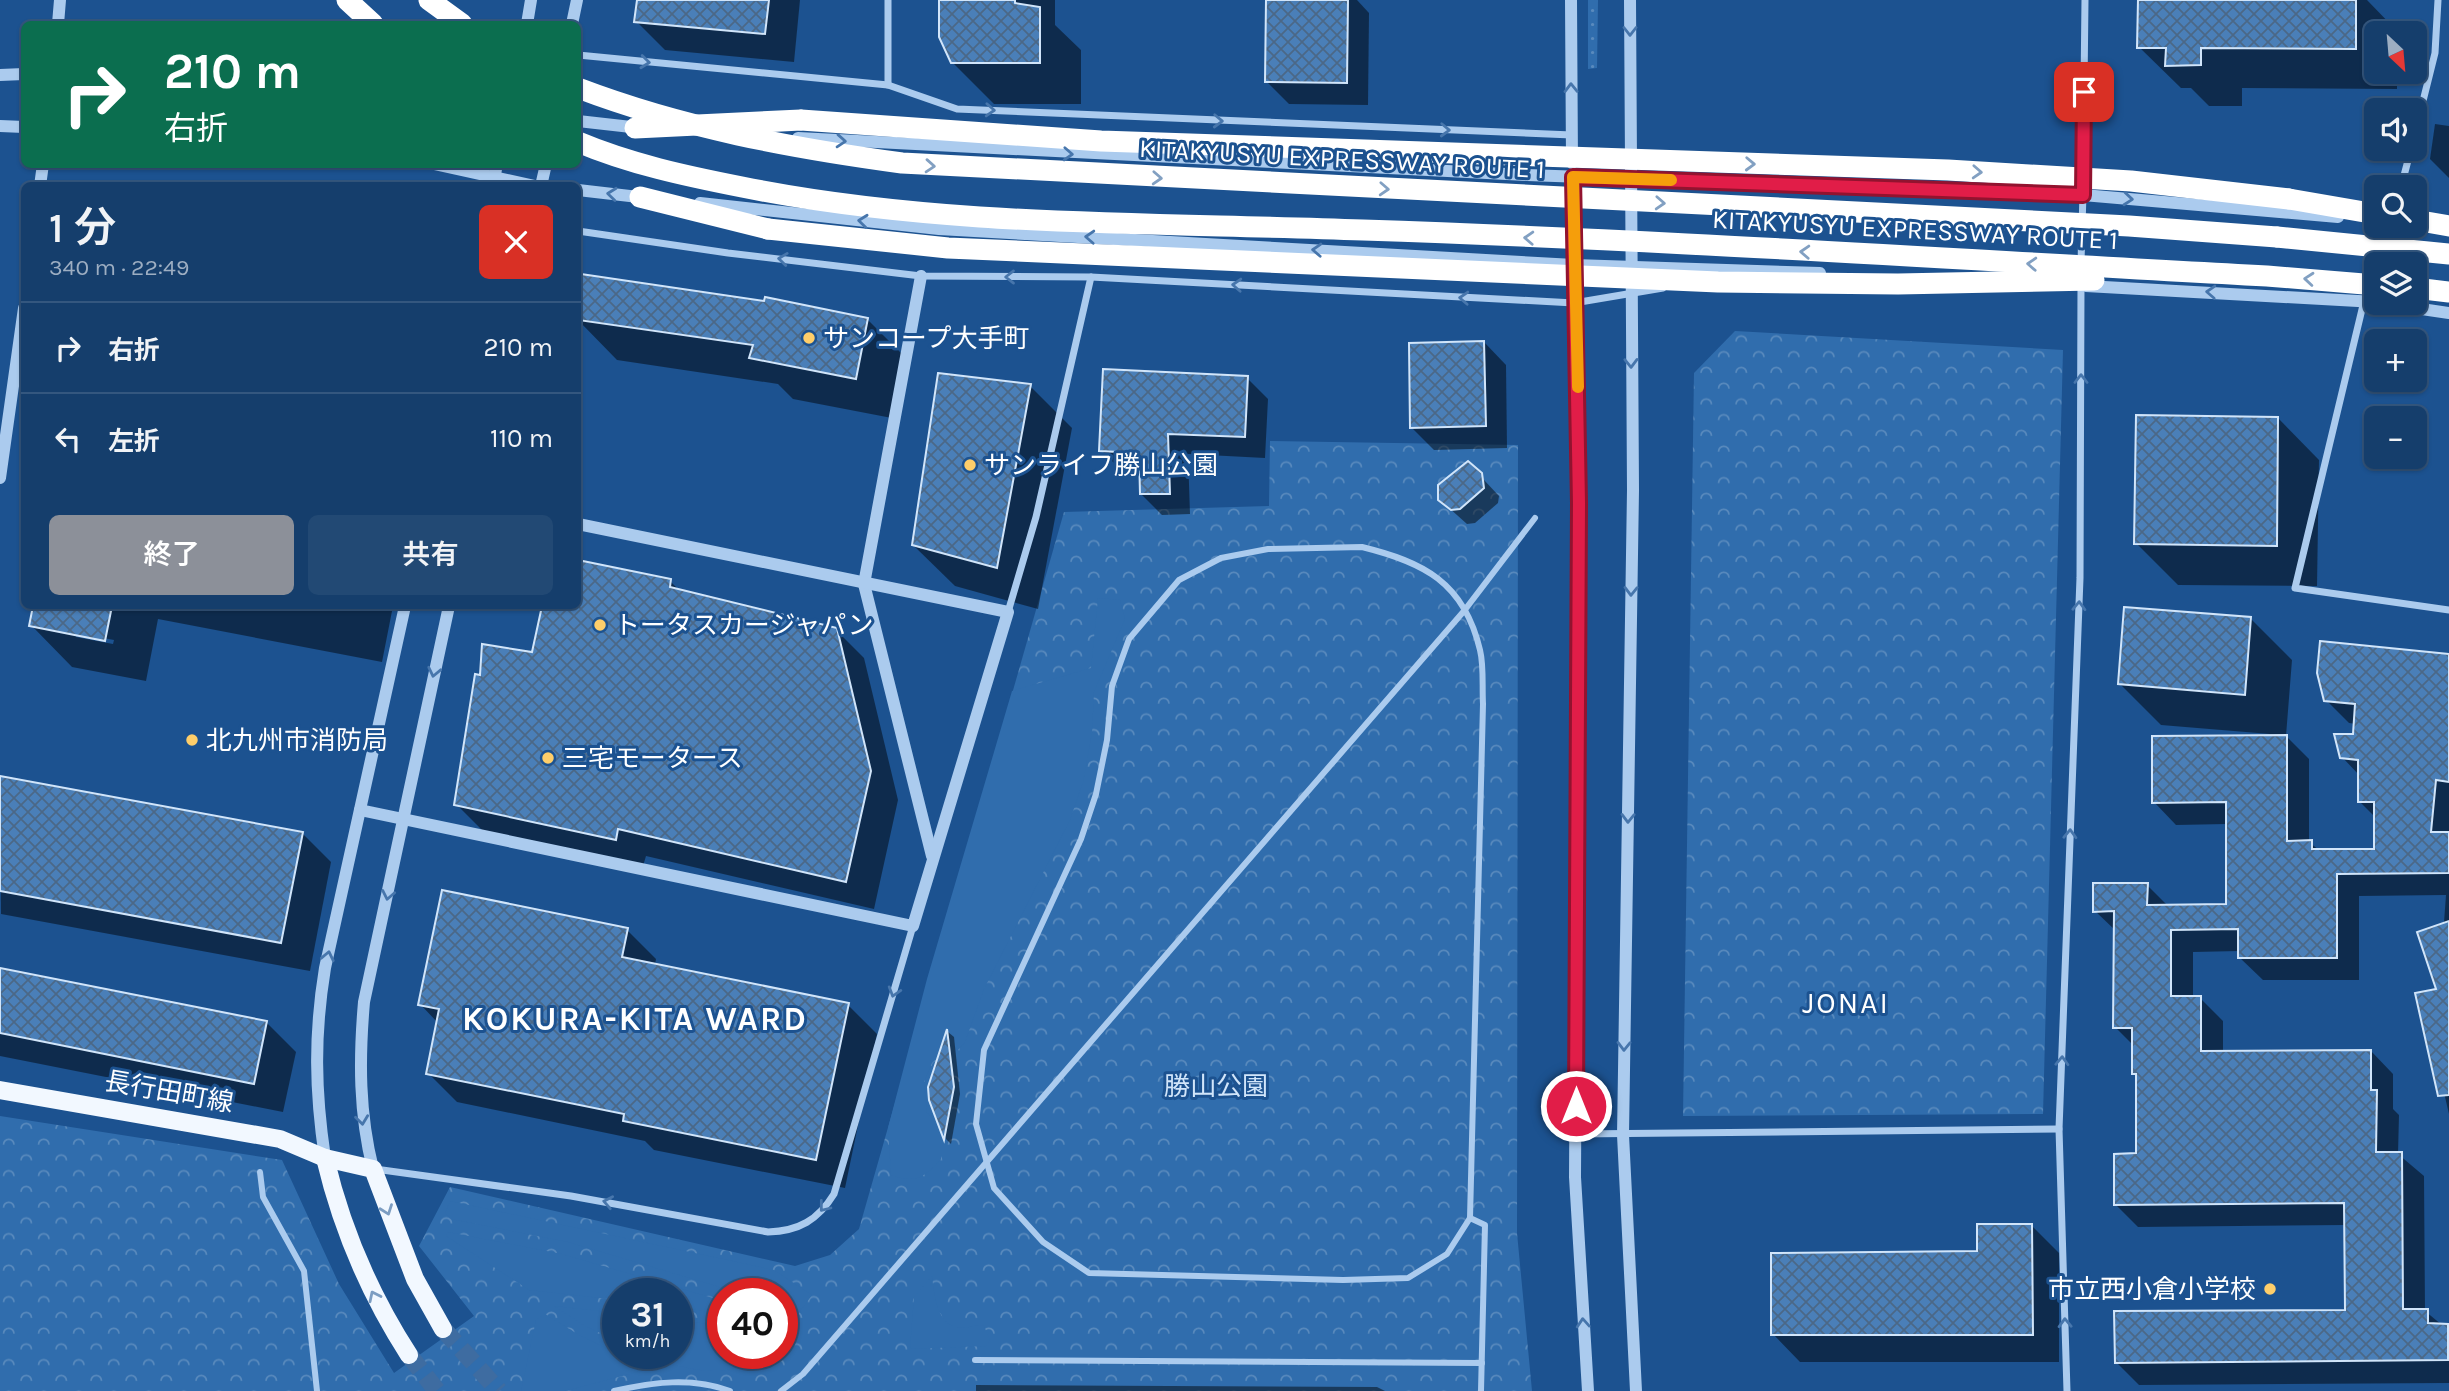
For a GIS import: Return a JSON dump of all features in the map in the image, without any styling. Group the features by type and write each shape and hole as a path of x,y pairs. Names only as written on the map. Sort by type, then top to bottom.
{"highway":[{"path":"346,0 370,21"},
{"path":"429,0 458,21"},
{"name":"KITAKYUSYU EXPRESSWAY ROUTE 1","path":"581,89 632,109 718,132 809,151 902,163 2129,226 2449,254"},
{"path":"635,128 801,120 1101,141 1948,170 2105,179 2289,199 2364,212"},
{"name":"KITAKYUSYU EXPRESSWAY ROUTE 1","path":"581,143 605,153 693,177 781,195 880,209 980,218 1367,230 2267,276 2364,296"},
{"path":"640,197 768,229 948,248 1718,282 1898,284 2267,276"},
{"path":"2427,223 2449,226"},
{"path":"2427,289 2449,292"}],"main road":[{"name":"長行田町線","path":"0,1090 280,1139 326,1158 373,1169"},
{"path":"326,1158 342,1221 359,1265 381,1311 409,1354"},
{"path":"373,1169 415,1279 443,1329"}],"street":[{"path":"58,21 60,0"},
{"path":"528,21 531,0"},
{"path":"573,21 577,0"},
{"path":"888,0 888,86"},
{"path":"1571,0 1579,490 1576,1134 1578,1244 1588,1391"},
{"path":"1630,0 1629,295 1633,490 1623,1135 1636,1391"},
{"path":"2067,1391 2059,1129 2080,578 2085,0"},
{"path":"2424,98 2435,53 2438,0"},
{"path":"581,55 888,86 957,108 1572,135"},
{"path":"1,75 21,74"},
{"path":"581,121 635,128 984,150 1573,177 2083,195 2364,219"},
{"path":"0,126 21,127"},
{"path":"454,168 519,182"},
{"path":"581,190 939,229 1574,265 1629,265 2364,298"},
{"path":"581,231 728,253 921,276 1091,277 1574,303 1629,295 1750,270"},
{"path":"921,276 864,583 932,857"},
{"path":"448,609 365,1002 360,1047 360,1105 373,1169 571,1196 768,1232 784,1232 808,1224 834,1194 932,857 1008,612 1036,517 1091,277"},
{"path":"2427,309 2449,313"},
{"path":"2369,315 2295,588 2449,610"},
{"path":"0,478 18,410 21,359"},
{"path":"781,1391 803,1374 1465,611 1535,518"},
{"path":"581,525 1008,612"},
{"path":"1362,547 1404,557 1431,571 1450,589 1465,611 1480,650 1483,704 1470,1218 1447,1254 1408,1278 1343,1280 1089,1273 1043,1241 994,1188 987,1163 976,1124 984,1050 1081,839 1096,794 1107,740 1112,686 1129,639 1179,580 1221,558 1268,549 1362,547"},
{"path":"326,1158 316,1099 316,1023 404,609"},
{"path":"360,810 913,926"},
{"path":"1576,1134 2059,1129"},
{"path":"260,1172 263,1197 304,1271 317,1391"},
{"path":"1470,1218 1485,1225 1481,1391"},
{"path":"975,1360 1482,1363"},
{"path":"614,1391 659,1381 714,1385 730,1391"}],"green space":[{"path":"1588,0 1598,0 1597,68 1588,69"},
{"path":"1735,331 2063,350 2043,1114 1683,1116 1694,373"},
{"name":"勝山公園","path":"1270,441 1518,445 1517,1233 1532,1391 0,1391 0,1116 282,1160 339,1284 394,1373 474,1316 419,1246 450,1187 795,1266 830,1255 859,1229 1064,512 1269,506"},
{"path":"1098,598 1120,600 1125,619 1094,692 1092,733 1083,782 1070,820 984,989 965,1042 957,1051 939,1056 932,1063 924,1082 927,1113 934,1118 941,1118 941,1159 919,1178 899,1178 891,1175 888,1128 927,979 1012,691 1091,668"},
{"path":"450,1201 774,1270 786,1278 707,1278 707,1283 568,1242 451,1219 445,1213"},
{"path":"448,1232 562,1254 644,1278 602,1278 602,1298 529,1290 446,1236"},
{"path":"932,1276 937,1305 944,1319 959,1328 984,1326 990,1340 986,1346 910,1349 914,1297"},
{"path":"798,1286 812,1295 798,1314"},
{"path":"693,1292 707,1296 707,1311 693,1310"},
{"path":"554,1306 602,1311 602,1334"},
{"path":"545,1314 602,1346 602,1369 649,1369 565,1391 521,1391 536,1320"},
{"path":"693,1322 707,1324 707,1369 730,1369 706,1371 690,1369 693,1369"}],"building":[{"path":"637,0 769,0 765,34 634,22"},
{"path":"939,0 1015,0 1015,3 1040,7 1040,63 951,63 939,37"},
{"path":"1266,0 1348,0 1347,83 1265,82"},
{"path":"2138,0 2356,0 2356,49 2201,48 2201,65 2165,66 2166,48 2137,48"},
{"path":"581,274 764,301 765,297 868,318 856,379 749,358 753,345 581,320"},
{"path":"1484,341 1486,426 1410,428 1409,343"},
{"path":"1103,369 1248,376 1245,437 1168,434 1170,494 1140,494 1139,453 1099,451"},
{"name":"サンライフ勝山公園","path":"938,373 1031,384 997,568 912,545"},
{"path":"2136,415 2278,417 2277,546 2134,544"},
{"path":"1468,461 1482,473 1484,488 1460,509 1451,510 1438,500 1438,485"},
{"path":"581,561 671,579 670,587 837,628 871,771 846,882 618,829 616,840 454,805 475,674 480,675 482,644 532,652 541,609 581,609"},
{"path":"2124,607 2251,617 2245,695 2118,684"},
{"path":"32,609 111,609 105,641 29,626"},
{"path":"2320,641 2449,654 2449,782 2436,780 2431,832 2449,832 2449,873 2337,874 2337,958 2238,958 2238,929 2171,930 2171,996 2201,996 2201,1051 2371,1050 2371,1090 2377,1090 2376,1152 2402,1152 2403,1309 2428,1309 2428,1323 2448,1324 2448,1360 2115,1363 2114,1311 2345,1310 2344,1203 2114,1205 2114,1154 2136,1153 2136,1074 2132,1074 2132,1028 2113,1028 2114,911 2093,912 2093,883 2148,883 2147,905 2226,904 2226,802 2152,803 2152,736 2287,735 2287,841 2312,840 2312,849 2374,849 2374,802 2358,802 2358,760 2340,758 2334,734 2353,734 2355,704 2324,701 2317,673"},
{"path":"0,776 303,832 281,943 0,891"},
{"path":"442,890 628,928 622,957 849,1003 816,1160 623,1121 624,1114 426,1074 439,1009 418,1005"},
{"path":"2449,921 2449,1095 2438,1096 2415,993 2436,989 2417,932"},
{"path":"0,968 267,1021 254,1084 0,1033"},
{"path":"947,1029 954,1087 944,1140 929,1100 928,1087"},
{"path":"1977,1224 2032,1224 2033,1335 1771,1335 1771,1253 1977,1251"}],"tunnel":[{"path":"443,1329 499,1391"},
{"path":"409,1355 437,1391"}],"slow traffic":[{"path":"1578,387 1573,177 1671,180"}],"place":[{"name":"サンコープ大手町","path":"809,338"},
{"name":"サンライフ勝山公園","path":"970,465"},
{"name":"トータスカージャパン","path":"600,625"},
{"name":"北九州市消防局","path":"192,740"},
{"name":"三宅モータース","path":"548,758"},
{"name":"市立西小倉小学校","path":"2270,1289"}],"district":[{"name":"JONAI","path":"1846,1003"},
{"name":"KOKURA-KITA WARD","path":"635,1019"}],"route":[{"path":"1576,1106 1579,503 1573,177 2083,195 2084,92"}]}
